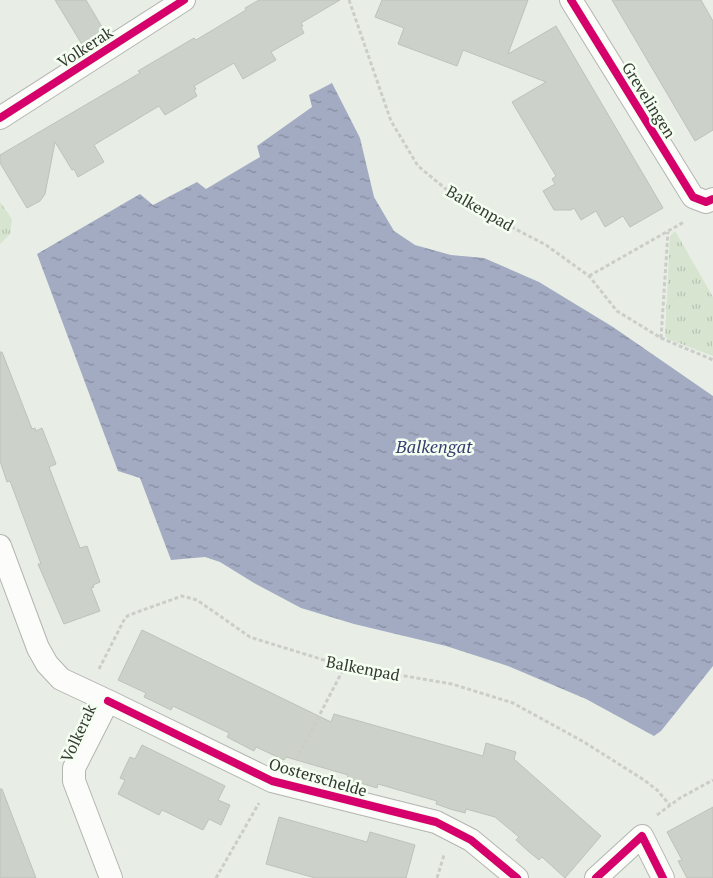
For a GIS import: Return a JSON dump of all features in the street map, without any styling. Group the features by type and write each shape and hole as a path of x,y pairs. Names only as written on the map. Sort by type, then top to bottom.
{"street":[{"name":"Volkerak","path":"0,118 184,0"},
{"name":"Grevelingen","path":"571,0 693,197 710,200"},
{"name":"Volkerak","path":"0,546 38,648 47,664 61,678 108,702 74,768 74,781 111,878"},
{"name":"Oosterschelde","path":"108,702 277,783 436,822 471,840 517,878"},
{"path":"596,878 642,836 663,878"}],"path":[{"path":"589,276 693,216 710,200"},
{"path":"661,338 668,231"},
{"path":"216,878 277,783 346,666"},
{"path":"642,836 660,813 670,805 713,780"}],"green space":[{"path":"0,202 12,219 10,234 0,244"},
{"path":"675,231 713,297 713,356 668,339 665,336 670,236"}],"water":[{"name":"Balkengat","path":"332,83 360,138 374,197 394,231 415,245 451,255 484,258 539,282 613,327 713,396 713,666 661,731 654,736 586,699 508,666 446,646 354,624 301,608 220,562 205,557 171,560 140,478 118,471 37,254 140,194 153,205 197,182 206,189 260,157 257,146 312,107 309,95"}],"building":[{"path":"55,0 86,0 105,32 83,46"},
{"path":"259,0 340,0 301,23 304,33 271,52 276,60 243,79 234,63 194,86 197,96 165,115 159,106 94,145 104,162 78,177 55,142 45,194 40,201 27,208 0,163 0,155 140,73 138,71 194,38 196,40"},
{"path":"382,0 528,0 508,54 556,26 663,208 630,227 623,216 605,227 596,211 581,220 574,208 571,210 554,210 543,191 555,184 552,179 556,176 512,102 546,82 463,50 457,66 398,44 404,28 375,17"},
{"path":"612,0 701,0 713,21 713,130 695,141"},
{"path":"0,352 2,352 32,429 35,428 36,431 42,428 56,464 49,467 80,548 87,546 100,582 91,588 100,611 64,624 38,564 41,564 10,481 7,482 0,461"},
{"path":"142,630 331,722 334,714 483,756 486,743 516,752 514,759 601,836 565,878 542,857 539,860 528,851 516,840 519,837 495,817 466,809 465,813 450,809 436,804 437,801 378,784 377,788 347,779 348,775 286,757 284,760 256,747 254,751 227,737 229,733 173,706 171,710 144,697 146,693 118,680"},
{"path":"142,745 225,786 218,800 230,805 221,825 209,819 203,830 162,810 159,815 118,794 125,780 120,778 130,757 135,759"},
{"path":"0,789 2,789 36,878 0,878"},
{"path":"713,807 713,878 687,878 678,861 682,860 667,832"},
{"path":"279,817 367,842 370,832 415,845 406,878 315,878 266,864"}],"cycle path":[{"path":"0,118 184,0"},
{"path":"571,0 693,197 706,202 713,199"},
{"path":"108,701 272,781 436,822 471,840 517,878"},
{"path":"596,878 642,836 663,878"}]}
